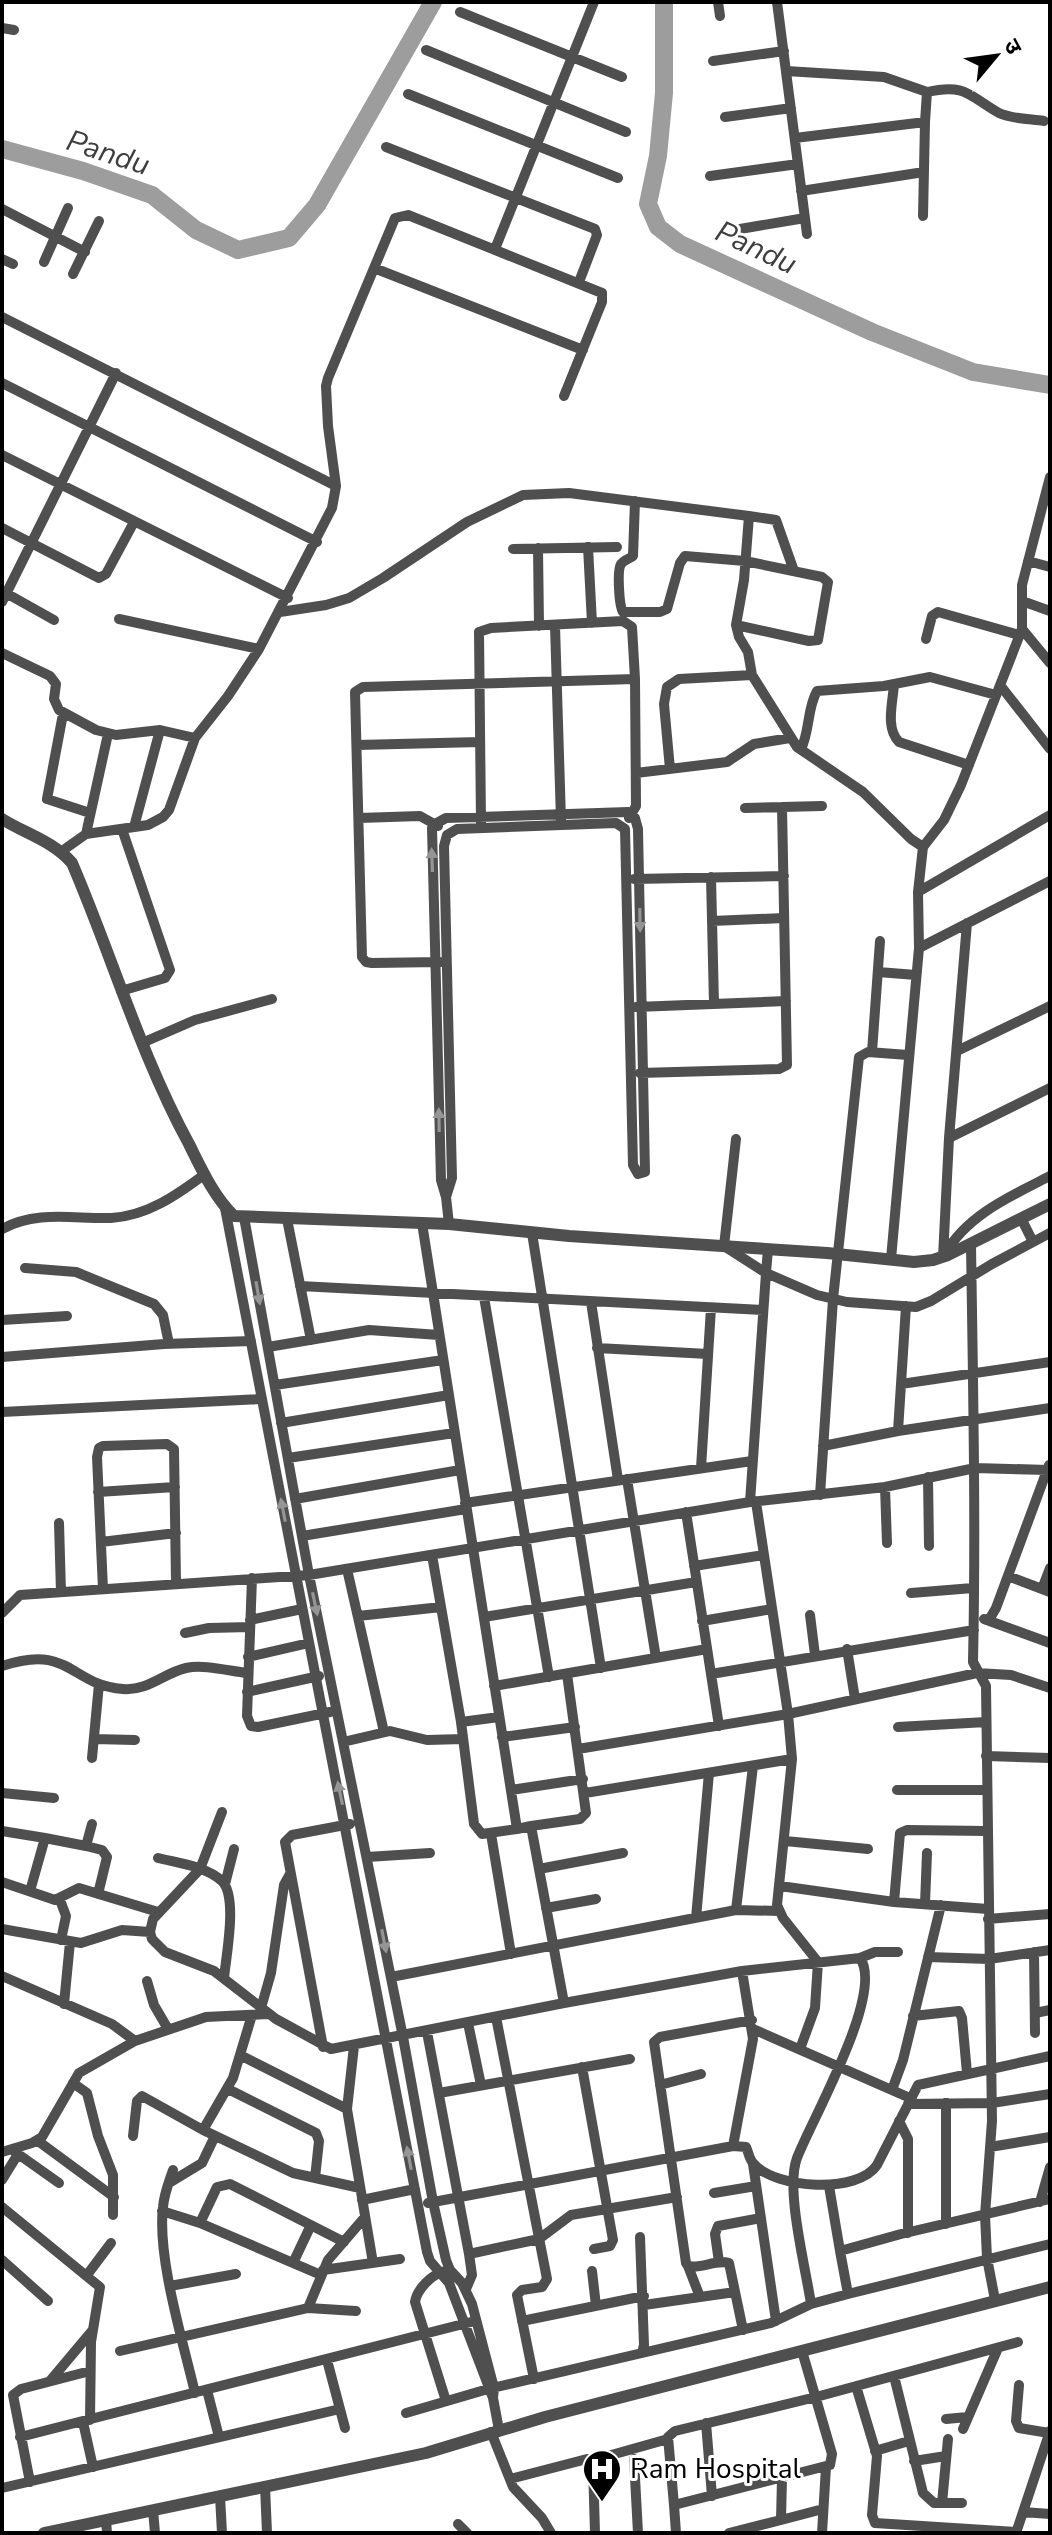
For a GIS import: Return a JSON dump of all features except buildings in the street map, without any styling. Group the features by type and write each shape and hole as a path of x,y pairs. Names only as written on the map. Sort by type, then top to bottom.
{"street":[{"path":"495,249 594,2"},
{"path":"718,2 720,16"},
{"path":"777,2 807,234"},
{"path":"460,12 622,77"},
{"path":"426,50 626,132"},
{"path":"713,61 784,51"},
{"path":"786,71 884,77 927,92 951,89 974,95 1004,115 1044,121"},
{"path":"923,216 927,92"},
{"path":"408,94 618,178"},
{"path":"725,117 791,108"},
{"path":"795,138 925,122"},
{"path":"386,147 595,229 597,235 579,282"},
{"path":"710,176 798,164"},
{"path":"801,191 924,172"},
{"path":"44,262 68,208"},
{"path":"2,209 85,252"},
{"path":"62,851 86,834 156,822 169,810 195,738 228,696 288,598 332,508 336,486 326,386 392,223 402,215 597,290 603,298 564,396"},
{"path":"740,229 805,218"},
{"path":"73,274 99,221"},
{"path":"374,268 583,350"},
{"path":"2,317 336,486"},
{"path":"54,620 4,596 116,373"},
{"path":"2,383 317,542"},
{"path":"2,455 288,598"},
{"path":"891,1259 919,948 918,892 923,847 944,820 969,765 1020,632 1022,585 1050,477"},
{"path":"280,612 349,598 467,522 523,495 569,493 776,520 794,571"},
{"path":"635,501 633,556 624,561 620,568 619,607 623,612 660,612 667,609 680,563 685,556 745,561 822,577 828,582 818,640 809,641 736,625"},
{"path":"749,516 736,625 748,652 752,675 790,738 863,792 923,847"},
{"path":"2,528 95,577 102,577 134,522"},
{"path":"588,547 592,623"},
{"path":"513,549 617,547"},
{"path":"538,548 539,626"},
{"path":"1028,561 1050,567"},
{"path":"1022,601 1050,611"},
{"path":"926,639 932,616 938,612 1020,632 1050,663"},
{"path":"119,619 259,649"},
{"path":"441,962 431,836 435,824 446,818 481,823 561,821 622,825 633,814 636,806 636,773 632,627 623,621 491,628 479,632 481,823"},
{"path":"555,626 561,821"},
{"path":"2,653 54,680 55,704 63,714 108,734 160,730 195,738"},
{"path":"670,769 664,704 667,687 679,679 752,675"},
{"path":"801,749 808,733 813,698 817,691 936,678 998,690 1050,749"},
{"path":"441,962 372,963 362,957 354,698 358,689 635,679"},
{"path":"894,684 891,729 894,738 969,765"},
{"path":"63,714 47,799 90,813"},
{"path":"134,827 160,730"},
{"path":"86,834 108,734"},
{"path":"636,773 727,762 754,744 790,738"},
{"path":"357,745 480,742"},
{"path":"745,808 822,806"},
{"path":"632,1073 784,1068 788,1060 782,807"},
{"path":"561,821 624,811 633,814 637,822 633,879 630,1007 633,1165 638,1174 645,1172 646,1167 642,1007 633,879 622,825"},
{"path":"918,892 1050,815"},
{"path":"359,818 420,816 447,835"},
{"path":"2,819 62,851 72,863 161,1093 225,1208 234,1216 449,1224 914,1262 943,1257 1050,1204"},
{"path":"449,1224 441,1180 444,846 447,835 481,823"},
{"path":"121,991 165,978 170,970 122,829"},
{"path":"633,879 784,876"},
{"path":"711,877 714,1004"},
{"path":"919,948 1050,881"},
{"path":"712,921 784,918"},
{"path":"943,1257 949,1138 967,923"},
{"path":"872,1052 880,941"},
{"path":"878,972 916,975"},
{"path":"142,1043 195,1020 272,999"},
{"path":"630,1007 786,1001"},
{"path":"957,1051 1050,1006"},
{"path":"820,1495 833,1299 859,1057 872,1052 908,1055"},
{"path":"949,1138 1050,1088"},
{"path":"724,1246 736,1139"},
{"path":"2,1229 32,1217 113,1218 132,1215 160,1205 205,1174"},
{"path":"943,1257 953,1239 973,1219 1050,1176"},
{"path":"225,1208 347,1825 427,2252 430,2261 466,2289"},
{"path":"244,1217 309,1575 403,2037 446,2260 445,2271 472,2322"},
{"path":"1021,1218 1033,1242"},
{"path":"287,1219 311,1340"},
{"path":"422,1223 517,1829"},
{"path":"532,1233 601,1668"},
{"path":"724,1246 766,1273 817,1295 916,1307 1050,1233"},
{"path":"971,1244 975,1468 973,1662 977,1673 985,1681 992,2103 985,2215 995,2300"},
{"path":"768,1249 752,1461 753,1502 764,1555 792,1759 779,1911 818,1962 815,2008 800,2049"},
{"path":"25,1268 76,1272 154,1304 163,1315 169,1344"},
{"path":"300,1286 763,1310"},
{"path":"484,1297 549,1677"},
{"path":"591,1302 622,1480 634,1521 656,1658"},
{"path":"898,1431 906,1306"},
{"path":"701,1468 711,1308"},
{"path":"2,1320 67,1316"},
{"path":"268,1347 369,1330 439,1335"},
{"path":"2,1357 251,1341"},
{"path":"597,1348 708,1354"},
{"path":"275,1385 443,1360"},
{"path":"901,1384 1050,1362"},
{"path":"281,1423 449,1395"},
{"path":"2,1412 261,1399"},
{"path":"823,1446 898,1431 1050,1408"},
{"path":"288,1458 454,1433"},
{"path":"103,1589 97,1451 103,1446 172,1445 175,1455 176,1582"},
{"path":"302,1536 518,1495 752,1461"},
{"path":"2,1613 20,1595 309,1575 686,1512 885,1487 975,1468 1049,1466 1045,1491 989,1620"},
{"path":"295,1499 460,1470"},
{"path":"928,1477 929,1546"},
{"path":"98,1492 175,1487"},
{"path":"885,1487 887,1543"},
{"path":"686,1512 719,1726"},
{"path":"59,1523 61,1592"},
{"path":"101,1542 176,1533"},
{"path":"432,1555 461,1722 474,1824 482,1834 584,1817 587,1809 567,1674"},
{"path":"694,1566 764,1555"},
{"path":"1008,1576 1046,1591 1050,1568"},
{"path":"347,1569 384,1732"},
{"path":"252,1578 247,1716 254,1728 337,1711"},
{"path":"484,1617 696,1582"},
{"path":"911,1593 973,1588"},
{"path":"358,1616 441,1607"},
{"path":"185,1633 250,1624 302,1609"},
{"path":"702,1621 772,1609"},
{"path":"810,1615 815,1655"},
{"path":"974,1616 1050,1643"},
{"path":"711,1674 974,1630"},
{"path":"248,1657 309,1643"},
{"path":"494,1686 707,1649"},
{"path":"847,1649 855,1699"},
{"path":"2,1666 22,1659 45,1658 99,1684 129,1689 161,1681 191,1667 247,1673"},
{"path":"578,1749 788,1714 977,1673 1011,1675 1050,1688"},
{"path":"247,1692 329,1674"},
{"path":"92,1758 99,1684"},
{"path":"461,1722 499,1717"},
{"path":"898,1727 986,1722"},
{"path":"502,1737 575,1727"},
{"path":"343,1742 395,1731 427,1740 463,1739"},
{"path":"94,1739 135,1740"},
{"path":"986,1756 1050,1758"},
{"path":"585,1793 792,1759"},
{"path":"736,1910 753,1766"},
{"path":"696,1918 709,1773"},
{"path":"511,1790 583,1779"},
{"path":"897,1790 987,1790"},
{"path":"2,1793 54,1798"},
{"path":"222,1812 200,1869 158,1912 150,1932 165,1952 207,1967 224,1978 261,2012 323,2047 339,2049 564,2003 742,1971 860,1958 875,1952 898,1952"},
{"path":"323,2047 285,1846 287,1837 360,1823"},
{"path":"86,1846 92,1824"},
{"path":"531,1826 564,2003"},
{"path":"894,1902 900,1833 907,1830 987,1831"},
{"path":"2,1831 102,1850 107,1857 98,1894"},
{"path":"491,1834 511,1954"},
{"path":"30,1891 45,1838"},
{"path":"785,1841 868,1849"},
{"path":"224,1978 231,1901 225,1884 234,1849"},
{"path":"355,1870 368,1862 430,1853"},
{"path":"539,1869 623,1853"},
{"path":"925,1904 927,1853"},
{"path":"158,1858 200,1869 225,1884"},
{"path":"203,2130 228,2089 261,2012 271,1973 284,1885 290,1874"},
{"path":"2,1882 60,1900"},
{"path":"780,1886 894,1902 941,1905 988,1914 1050,1914"},
{"path":"60,1900 73,1889 158,1912"},
{"path":"546,1908 596,1899"},
{"path":"60,1900 66,1916 64,2004"},
{"path":"892,2090 941,1905"},
{"path":"363,1912 378,1910"},
{"path":"391,1977 736,1910 779,1911"},
{"path":"2,1929 88,1943 122,1930 150,1932"},
{"path":"928,1957 989,1959 1050,1950"},
{"path":"1034,1952 1035,2033"},
{"path":"811,2304 792,2181 796,2159 839,2066 864,2002 864,1964 860,1958"},
{"path":"733,2146 752,2024 742,1971"},
{"path":"2,1976 112,2024 135,2041"},
{"path":"147,1981 154,2005 168,2029"},
{"path":"378,1995 394,1992"},
{"path":"1035,2013 1050,2010"},
{"path":"913,2016 959,2011 967,2073"},
{"path":"11,2152 38,2141 46,2132 83,2069 135,2041 168,2029 206,2017 261,2012"},
{"path":"496,2017 546,2283 542,2287 522,2290 517,2295 534,2379"},
{"path":"468,2023 481,2085"},
{"path":"700,2297 688,2266 654,2047 656,2038 752,2024 909,2101 992,2103 1050,2094"},
{"path":"427,2032 469,2254 472,2275 466,2289 492,2392 495,2431 510,2479 519,2496 542,2518 551,2533"},
{"path":"354,2046 347,2109 373,2263"},
{"path":"240,2055 347,2109"},
{"path":"753,2164 792,2181 829,2186 868,2176 877,2165 918,2085 924,2081 1050,2056"},
{"path":"439,2093 630,2059"},
{"path":"582,2067 613,2244 594,2249"},
{"path":"660,2085 701,2074"},
{"path":"73,2083 84,2089 89,2097 98,2136 113,2175 113,2215"},
{"path":"228,2089 316,2133 319,2141 315,2178"},
{"path":"133,2136 137,2101 142,2096 283,2170 361,2194 415,2189"},
{"path":"946,2103 946,2224"},
{"path":"899,2121 908,2139 908,2233"},
{"path":"169,2183 202,2163 215,2136"},
{"path":"990,2147 1050,2137"},
{"path":"38,2141 114,2197"},
{"path":"418,2206 733,2146 746,2147 753,2164 776,2321"},
{"path":"2,2180 11,2152"},
{"path":"11,2152 59,2183"},
{"path":"840,2251 1045,2200 1050,2167"},
{"path":"173,2170 162,2211 170,2286 195,2393"},
{"path":"200,2223 217,2187 225,2184 344,2242"},
{"path":"714,2193 756,2186"},
{"path":"829,2186 848,2294"},
{"path":"469,2254 539,2239 571,2215 677,2197"},
{"path":"2,2207 96,2282 101,2290 92,2331 86,2421 93,2467"},
{"path":"162,2211 322,2272 400,2259"},
{"path":"308,2308 322,2272 365,2217"},
{"path":"719,2262 715,2234 718,2226 761,2218"},
{"path":"293,2263 311,2225"},
{"path":"640,2237 644,2300 642,2353"},
{"path":"87,2275 111,2243"},
{"path":"406,2413 534,2379 743,2330 776,2321 811,2304 1050,2244"},
{"path":"2,2260 48,2301"},
{"path":"688,2266 695,2268 719,2262 729,2263 743,2330"},
{"path":"445,2271 418,2292 415,2298 446,2401"},
{"path":"592,2271 596,2306"},
{"path":"170,2286 236,2274"},
{"path":"44,2533 106,2527 153,2510 426,2453 495,2431 1050,2287"},
{"path":"522,2321 596,2306 735,2292"},
{"path":"120,2351 308,2308 356,2311"},
{"path":"20,2437 472,2322"},
{"path":"50,2381 92,2331"},
{"path":"510,2479 583,2459 590,2461 668,2439 675,2431 816,2397 1018,2342"},
{"path":"963,2429 998,2348"},
{"path":"674,2505 826,2467 833,2460 802,2351"},
{"path":"327,2360 345,2428"},
{"path":"30,2482 13,2395 21,2389 90,2371"},
{"path":"894,2376 926,2498 934,2503 962,2503"},
{"path":"856,2386 877,2462 873,2519 879,2525 891,2529 1016,2532 1046,2458 1050,2432 1019,2428 1016,2421 1019,2385"},
{"path":"207,2390 219,2437"},
{"path":"2,2488 340,2409"},
{"path":"946,2419 968,2417"},
{"path":"706,2423 712,2496"},
{"path":"668,2439 676,2533"},
{"path":"942,2503 948,2439"},
{"path":"875,2451 909,2441"},
{"path":"914,2461 946,2456"},
{"path":"634,2459 638,2533"},
{"path":"590,2461 593,2465 595,2533"},
{"path":"822,2533 826,2467"},
{"path":"781,2520 782,2478"},
{"path":"265,2486 267,2533"},
{"path":"220,2496 222,2533"},
{"path":"729,2533 823,2509"},
{"path":"153,2510 155,2533"},
{"path":"1023,2512 1050,2514"},
{"path":"458,2524 467,2533"}],"waterway":[{"name":"Pandu","path":"2,149 83,171 152,195 196,230 238,250 289,238 317,205 433,2"},
{"name":"Pandu","path":"664,2 664,93 658,156 648,204 658,227 680,244 872,332 973,372 1050,385"}],"place":[{"name":"Ram Hospital","path":"602,2503"}]}
